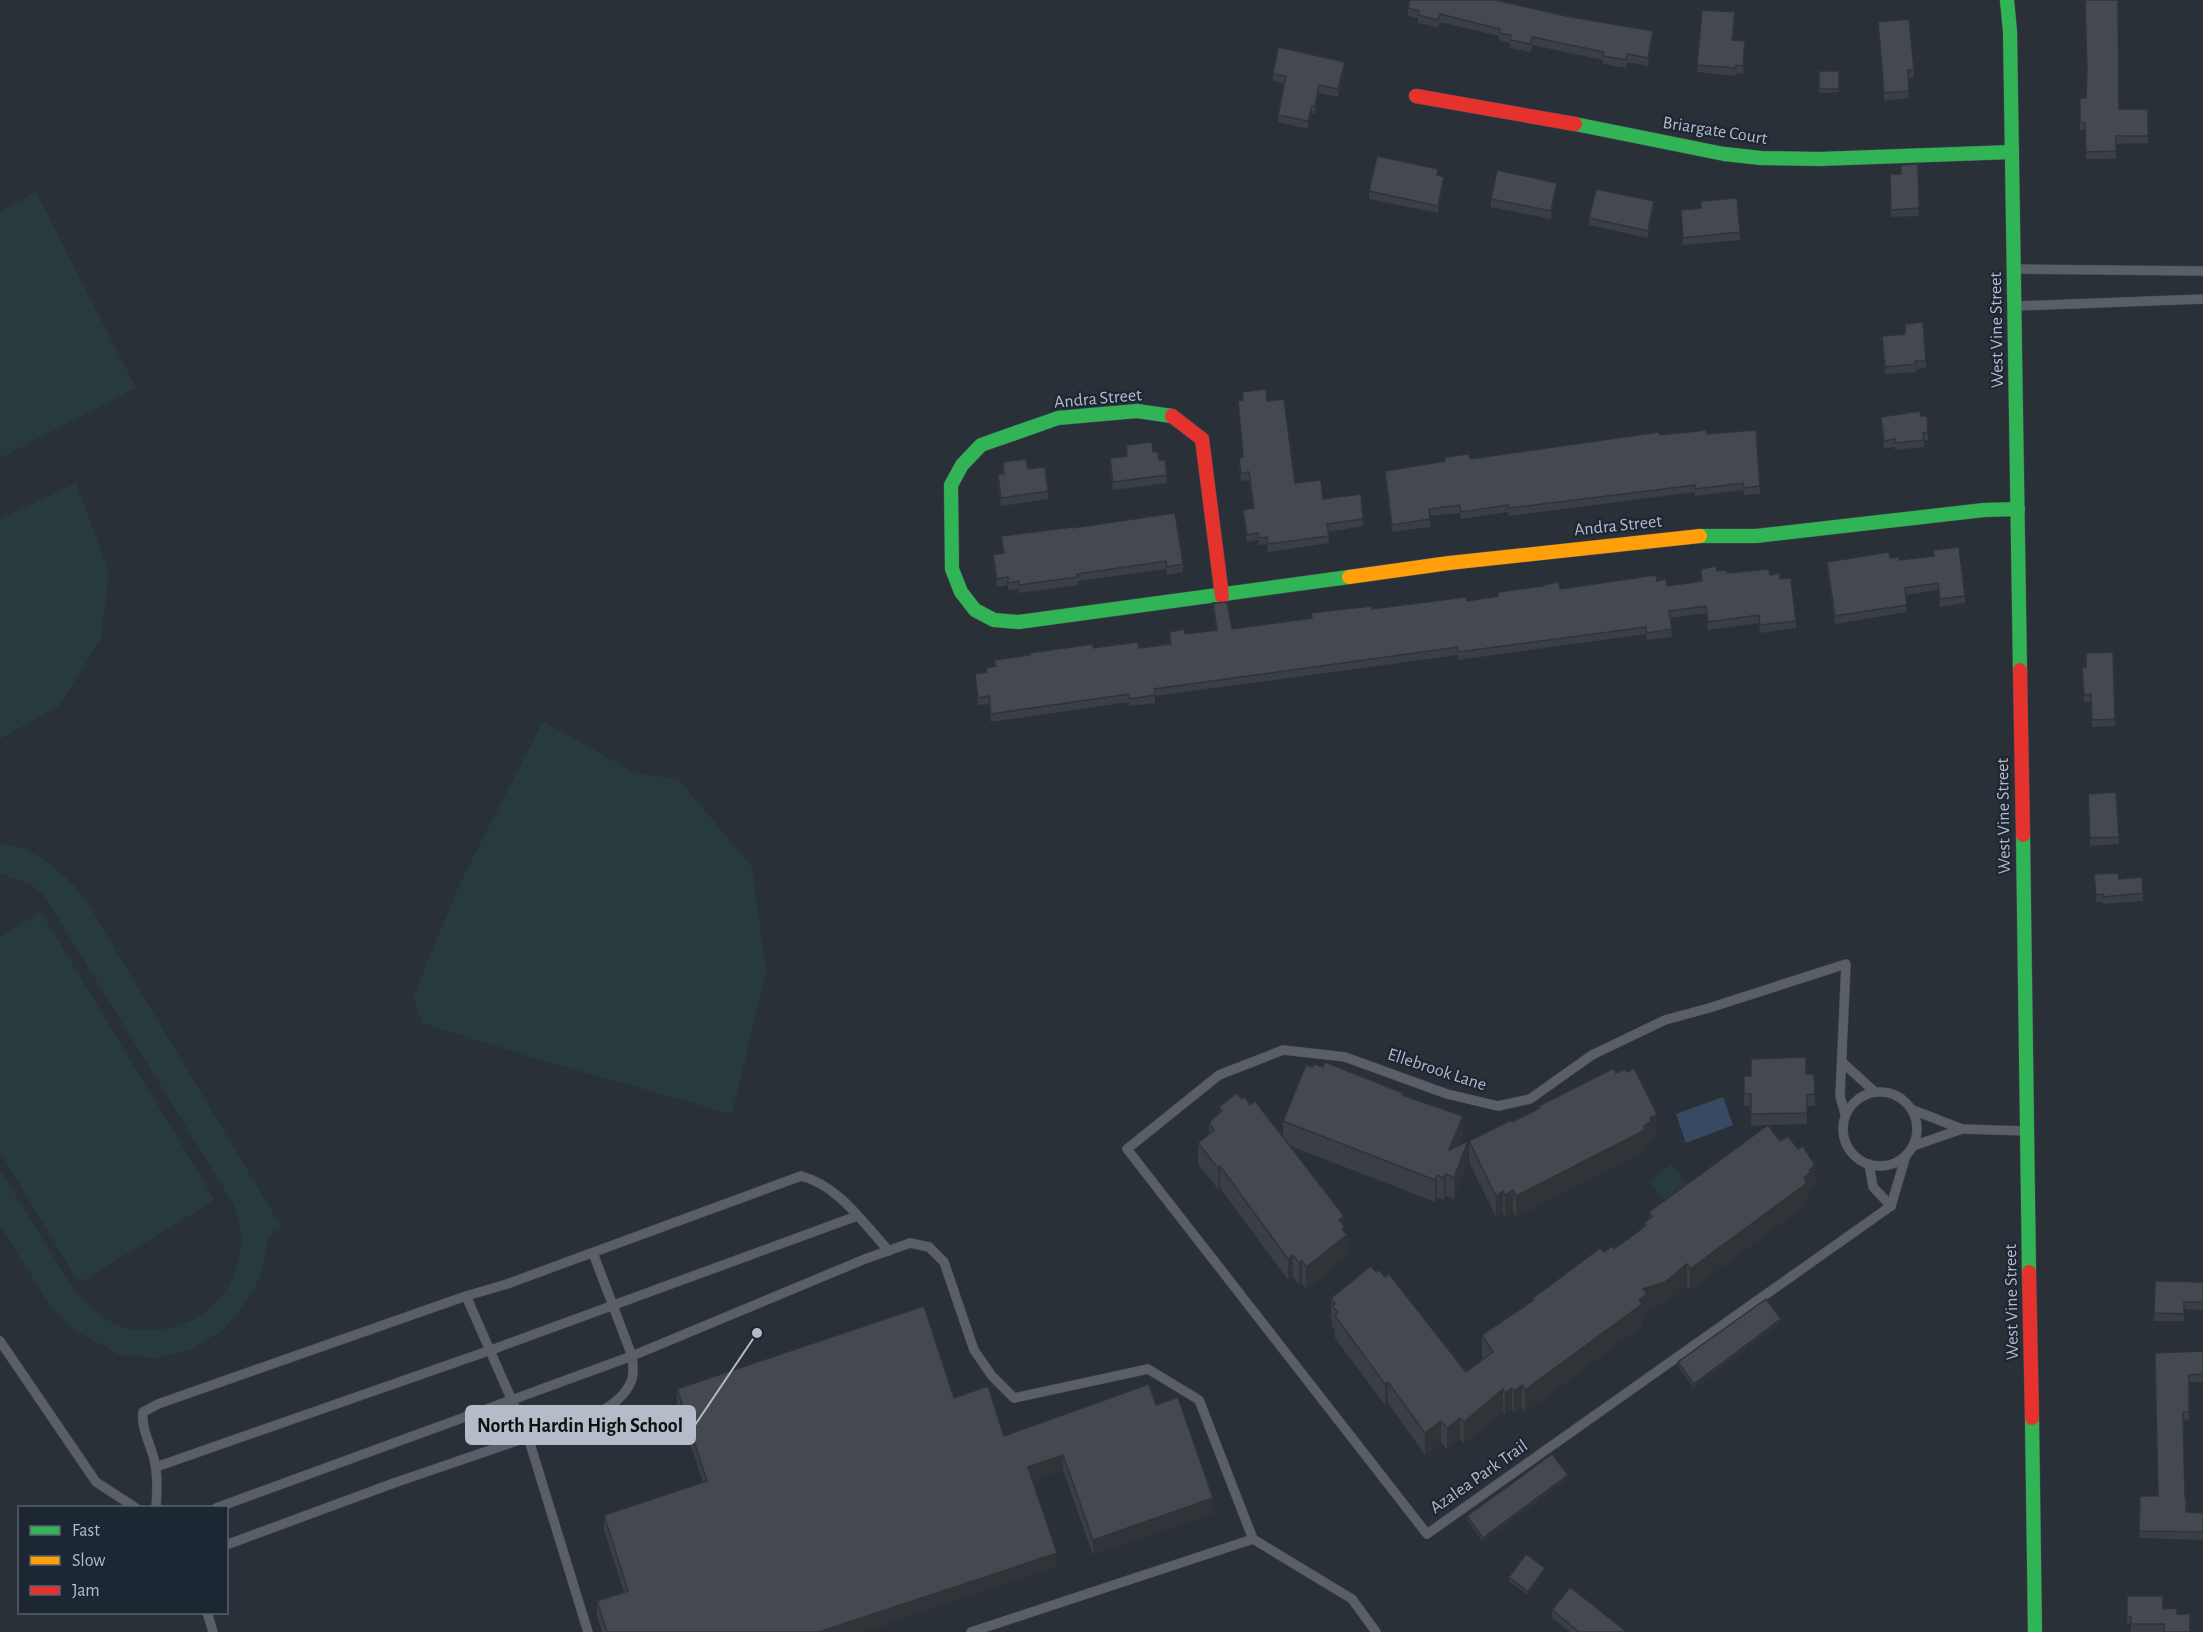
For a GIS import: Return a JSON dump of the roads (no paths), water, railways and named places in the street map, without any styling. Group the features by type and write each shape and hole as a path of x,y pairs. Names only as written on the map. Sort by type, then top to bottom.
{"street":[{"name":"West Vine Street","path":"2007,0 2010,31 2015,306 2035,1632"},
{"name":"Briargate Court","path":"1416,96 1589,126 1724,154 1761,158 1819,159 2012,152"},
{"name":"Andra Street","path":"1222,596 1202,439 1170,414 1137,411 1058,418 981,445 962,465 951,485 952,568 961,592 975,610 994,620 1019,622 1222,596 1449,563 1571,549 1696,536 1756,536 2018,508"}],"lane":[{"path":"2014,269 2203,271"},
{"path":"2015,306 2203,299"},
{"name":"Ellebrook Lane","path":"1127,1149 1219,1075 1283,1050 1345,1057 1448,1094 1498,1106 1530,1099 1592,1055 1665,1020 1846,964 1842,1062"},
{"path":"1842,1062 1875,1092"},
{"path":"1842,1062 1840,1096 1845,1114 1843,1133 1846,1145 1853,1155 1869,1164 1885,1166 1906,1155 1913,1146 1917,1134 1917,1121 1913,1110 1905,1100 1893,1094 1868,1093 1857,1100 1845,1114"},
{"path":"1913,1110 1962,1129 2026,1131"},
{"path":"1913,1146 1962,1129"},
{"name":"Azalea Park Trail","path":"1127,1149 1427,1534 1891,1206"},
{"path":"1891,1206 1906,1155"},
{"path":"1869,1164 1873,1187 1891,1206"},
{"path":"156,1506 158,1484 156,1467 142,1420 143,1412 158,1404 466,1296 507,1284 801,1176 817,1180 839,1197 889,1251"},
{"path":"156,1467 491,1350 856,1216"},
{"path":"221,1506 632,1356 910,1243 929,1247 944,1262 974,1350 992,1376 1014,1398 1148,1369 1199,1400 1253,1539 1352,1599 1376,1632"},
{"path":"228,1544 606,1410 617,1402 627,1391 633,1377 632,1356 593,1253"},
{"path":"466,1296 528,1437 588,1632"},
{"path":"0,1341 96,1482 133,1506"},
{"path":"971,1632 1253,1539"},
{"path":"208,1614 213,1632"}],"water":[{"path":"1723,1097 1733,1125 1686,1143 1676,1114"}],"place":[{"name":"North Hardin High School","path":"757,1333"}]}
